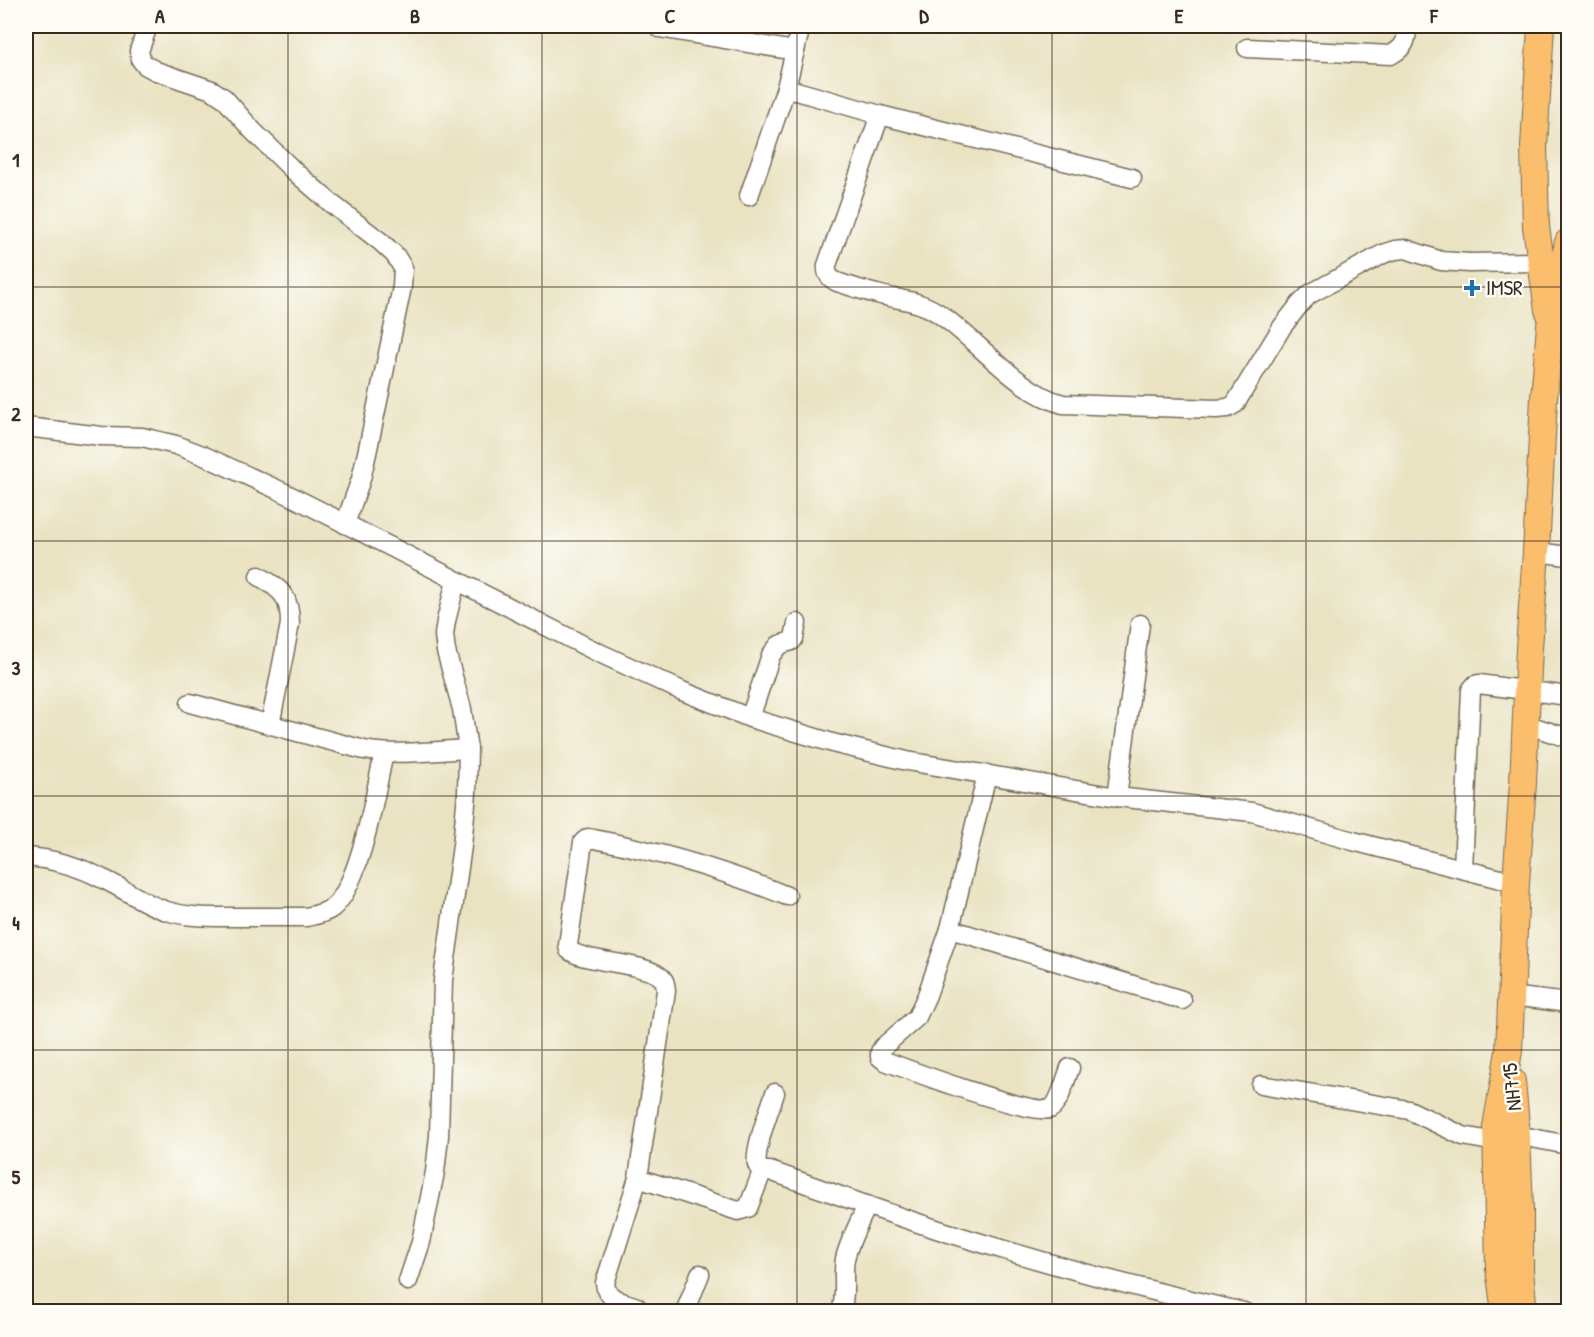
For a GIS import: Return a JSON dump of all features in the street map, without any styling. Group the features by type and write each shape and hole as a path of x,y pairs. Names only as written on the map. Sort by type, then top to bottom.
{"highway":[{"name":"NH715","path":"1541,26 1534,147 1536,227 1550,325"},
{"name":"NH715","path":"1521,1311 1499,1268 1507,1138 1496,1127 1509,1051 1525,723 1550,325 1569,242"}],"street":[{"path":"148,26 139,51 145,65 212,90 224,98 253,131 295,172 381,242 395,255 403,268 402,286 367,453 361,479 345,524"},
{"path":"749,196 786,88 801,26"},
{"path":"1247,48 1391,55 1400,50 1405,42 1407,26"},
{"path":"659,28 795,51"},
{"path":"786,88 880,115 1132,178"},
{"path":"880,115 827,265 828,275 837,282 878,295 920,303 961,330 1035,393 1063,404 1228,408 1240,397 1251,376 1300,303 1310,294 1383,254 1395,250 1406,249 1441,261 1541,262"},
{"path":"26,427 101,436 142,437 176,445 240,471 285,493 603,654 682,691 750,718 836,744 907,761 1117,797 1252,812 1516,883"},
{"path":"1536,552 1569,556"},
{"path":"259,576 277,587 286,598 290,611 290,624 270,725"},
{"path":"408,1281 421,1242 435,1172 439,1136 443,980 467,793 468,749 462,709 445,643 446,621 456,581"},
{"path":"750,718 771,655 778,645 794,639 797,623"},
{"path":"1117,797 1140,624"},
{"path":"1463,869 1471,690 1479,684 1569,696"},
{"path":"190,703 364,750 384,753 468,749"},
{"path":"1525,723 1569,738"},
{"path":"26,857 79,868 164,911 185,916 306,917 321,914 341,899 353,874 365,840 384,753"},
{"path":"987,774 950,928 922,1008 917,1017 883,1047 880,1058 933,1079 999,1100 1040,1110 1054,1107 1070,1068"},
{"path":"641,1310 608,1295 604,1283 638,1178 666,991 664,981 654,973 619,963 579,956 569,950 583,842 588,838 660,853 710,867 787,896"},
{"path":"950,928 1182,1000"},
{"path":"1511,996 1569,1003"},
{"path":"1261,1086 1409,1110 1463,1136 1569,1144"},
{"path":"762,1172 757,1160 761,1136 775,1093"},
{"path":"762,1172 770,1171 950,1233 1045,1262 1146,1289 1244,1311"},
{"path":"638,1178 738,1211 748,1208 762,1172"},
{"path":"841,1311 845,1292 846,1256 867,1205"},
{"path":"684,1311 700,1274"}],"place":[{"name":"IMSR","path":"1472,288"}]}
